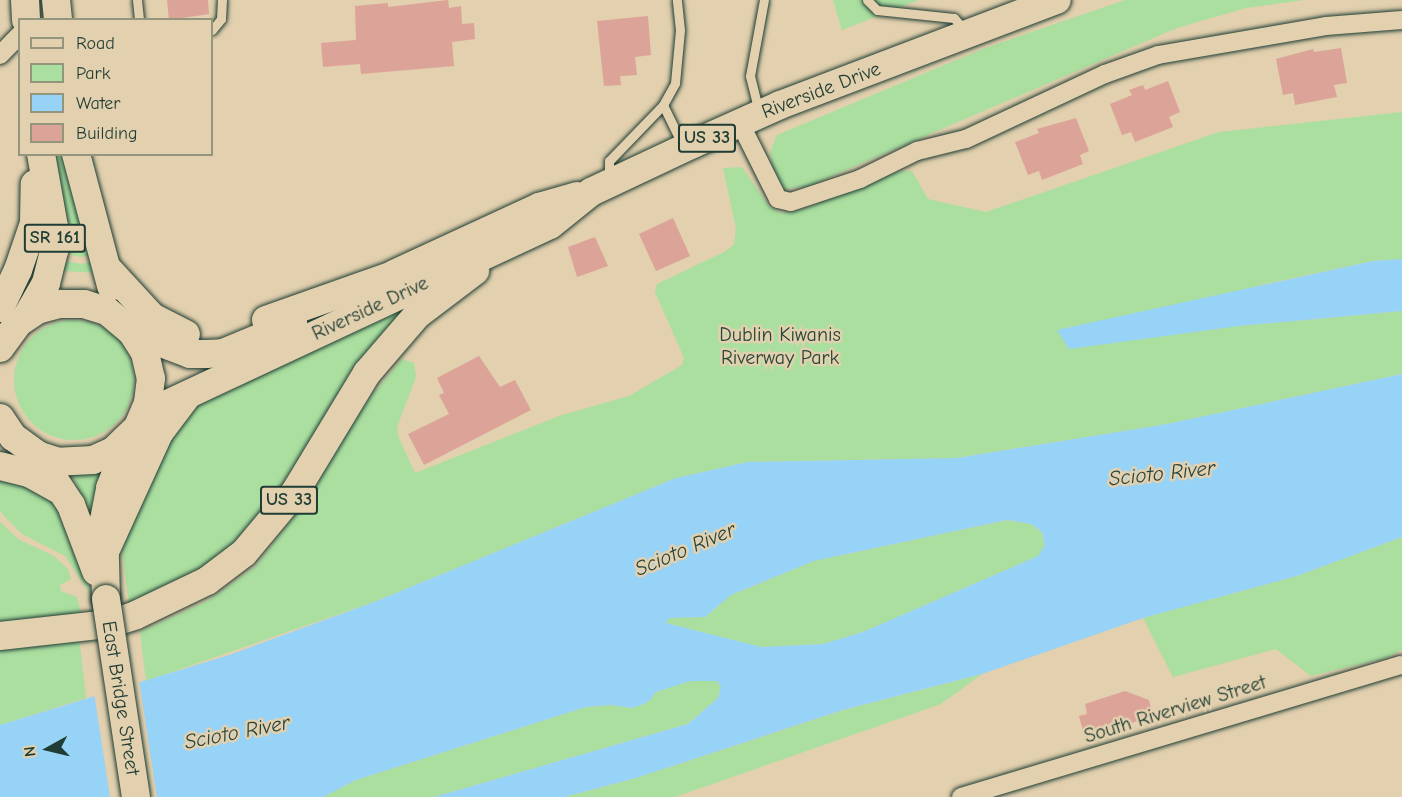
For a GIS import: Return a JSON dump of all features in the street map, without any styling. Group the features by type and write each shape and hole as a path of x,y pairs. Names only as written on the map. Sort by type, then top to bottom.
{"main road":[{"path":"25,0 26,18"},
{"path":"56,0 58,18"},
{"name":"Riverside Drive","path":"27,316 49,306 72,303 96,307 124,324 190,354 223,352 279,331 390,276 539,207 600,187 750,119 1057,0"},
{"path":"0,308 34,223 35,156"},
{"name":"SR 161","path":"27,316 46,283 54,251 54,227 41,156"},
{"name":"SR 161","path":"77,156 124,324 145,353 151,378 137,426"},
{"name":"Riverside Drive","path":"20,448 59,462 82,462 103,456 137,426 189,394 410,288 550,225 600,187"},
{"name":"US 33","path":"0,636 110,624 136,615 207,581 244,553 295,492 367,373 417,315 501,248"},
{"name":"US 33","path":"107,267 152,317 170,329 202,337 248,327 390,276"},
{"path":"0,348 27,316"},
{"path":"103,556 159,433 189,394"},
{"name":"East Bridge Street","path":"0,418 20,448 64,494 81,529 106,598"},
{"name":"East Bridge Street","path":"136,797 106,598 103,556 106,504 137,426"},
{"path":"0,466 39,477 64,494"}],"street":[{"path":"750,119 778,199 791,202 860,178 917,151 966,139 1105,74 1158,55 1326,26 1402,20"},
{"path":"0,55 18,36"},
{"name":"South Riverview Street","path":"961,797 1402,665"}],"lane":[{"path":"137,0 139,18"},
{"path":"213,29 221,19 222,0"},
{"path":"600,187 609,161 663,105 675,83 680,30 677,0"},
{"path":"750,119 750,76 764,0"},
{"path":"867,0 878,10 954,18 968,33"},
{"path":"663,105 684,148"}],"green space":[{"path":"833,0 919,0 842,30"},
{"path":"1125,0 1304,0 1246,8 1177,28 809,186 785,189 773,176 770,152 777,135 985,48"},
{"name":"Dublin Kiwanis Riverway Park","path":"1402,112 1402,259 1373,261 1260,285 1239,326 1402,311 1402,374 1167,424 957,458 748,462 676,478 374,602 146,681 140,632 209,600 255,567 300,509 347,425 402,359 414,363 416,377 397,427 398,436 415,473 562,415 629,396 682,365 684,358 655,292 657,284 726,251 734,244 736,229 723,168 742,167 769,206 781,213 801,210 900,171 912,171 928,199 986,212 1219,132"},
{"path":"54,156 68,156 95,254 81,257 68,254 69,227"},
{"path":"97,260 101,273 63,271 66,261 81,264"},
{"path":"422,303 240,547 130,611 122,551 125,538 184,412 325,332"},
{"path":"74,320 97,325 116,338 129,357 134,380 129,403 116,422 97,435 74,440 51,435 32,422 19,403 14,380 19,357 32,338 51,325"},
{"path":"109,462 93,518 69,470"},
{"path":"0,473 48,488 86,572 90,594 65,556 22,534 4,516 0,510"},
{"path":"1007,520 1031,524 1042,532 1045,545 1038,556 863,632 823,644 761,647 665,623 669,618 705,617 731,595 814,561"},
{"path":"0,522 18,539 54,556 68,569 71,579 60,585 61,591 77,597 83,622 0,630"},
{"path":"1402,537 1402,650 1386,658 1311,676 1276,649 1173,677 1143,618 1297,576"},
{"path":"79,636 86,698 0,725 0,641"},
{"path":"982,674 941,704 675,797 564,797 636,778 844,710"},
{"path":"691,681 717,681 721,687 718,698 688,724 434,797 323,797 356,780 586,707 611,705 633,708 648,702 656,692"}],"water":[{"path":"1402,259 1402,311 1239,326 1069,349 1057,330 1373,261"},
{"name":"Scioto River","path":"1402,374 1402,537 1297,576 1143,618 982,674 843,710 636,778 564,797 434,797 688,724 718,698 721,687 717,681 691,681 656,692 648,702 633,708 611,705 586,707 356,780 323,797 0,797 0,725 229,655 374,602 676,478 748,462 957,458 1167,424","holes":["1007,520 1031,524 1042,532 1045,545 1038,556 863,632 823,644 761,647 666,623 669,618 705,617 731,595 814,561"]}],"pier":[{"path":"139,680 157,797 110,797 94,693"}],"building":[{"path":"167,0 208,0 209,14 169,18"},
{"path":"448,0 449,8 461,6 462,24 474,23 475,39 452,42 454,66 361,74 360,64 323,67 321,43 356,40 355,6 388,3 388,7"},
{"path":"648,16 651,55 635,57 637,75 620,76 621,85 604,86 597,21"},
{"path":"1341,48 1347,83 1334,85 1337,97 1295,105 1293,93 1283,95 1276,59 1313,49 1314,52"},
{"path":"1168,81 1180,112 1169,117 1173,127 1135,142 1131,132 1122,135 1110,104 1132,95 1129,90 1143,85 1145,90"},
{"path":"1076,118 1089,151 1080,155 1083,164 1042,180 1039,171 1028,175 1015,142 1039,133 1037,129"},
{"path":"673,218 690,256 656,271 639,234"},
{"path":"595,237 608,266 577,277 568,247"},
{"path":"479,356 500,387 515,380 531,410 424,465 408,434 449,414 439,395 444,393 437,378"},
{"path":"1125,691 1149,700 1153,716 1085,738 1079,716 1087,714 1085,704"}]}
